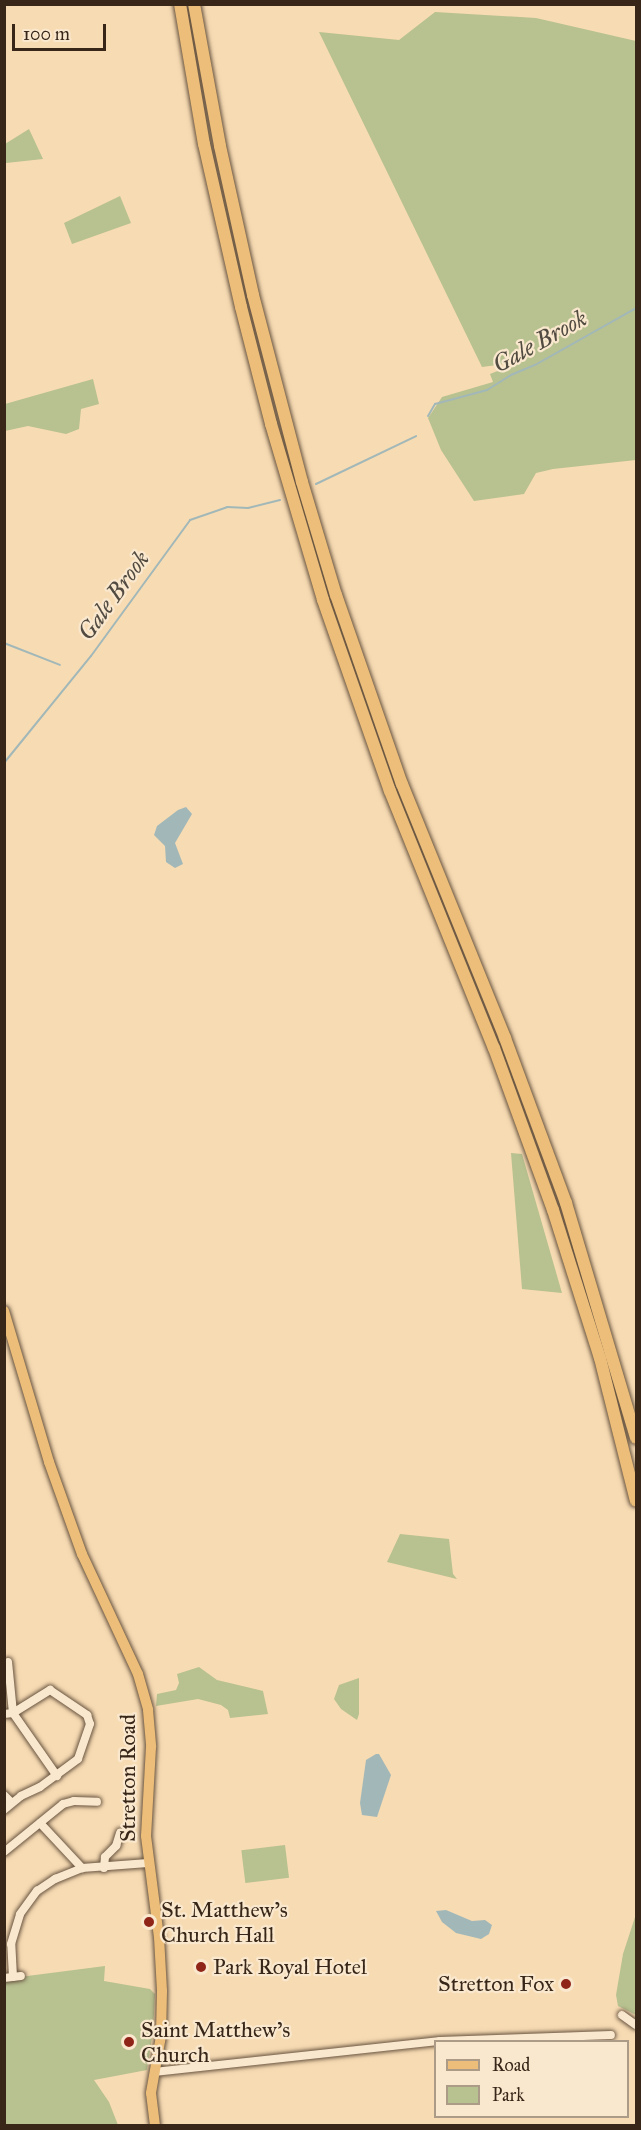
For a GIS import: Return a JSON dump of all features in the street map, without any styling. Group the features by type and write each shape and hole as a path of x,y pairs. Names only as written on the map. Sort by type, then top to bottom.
{"highway":[{"path":"180,4 204,144 241,307 271,424 320,588 390,791 501,1068 553,1210 600,1358 636,1501"},
{"path":"194,4 220,146 253,295 302,482 336,595 402,784 505,1038 566,1203 636,1438"}],"main road":[{"name":"Stretton Road","path":"4,1311 46,1451 82,1554 143,1687 151,1734 146,1808 148,1863 159,1937 162,1991 161,2036 151,2093 155,2126"}],"street":[{"path":"21,1669 9,1666 9,1713 57,1776"},
{"path":"4,1810 11,1802 57,1776 80,1755 90,1724 87,1715 50,1690 9,1713"},
{"path":"82,1800 84,1790"},
{"path":"4,1795 11,1802"},
{"path":"4,1852 63,1804 82,1800 97,1802"},
{"path":"40,1823 82,1868"},
{"path":"104,1868 105,1857 116,1846 120,1833"},
{"path":"13,1977 11,1944 15,1929 20,1914 37,1891 55,1878 82,1868 148,1863"},
{"path":"4,1926 15,1929"},
{"path":"622,2015 636,2025"},
{"path":"468,2040 611,2035"},
{"path":"154,2072 434,2042"}],"green space":[{"path":"435,12 536,18 636,41 636,460 536,473 524,494 474,501 441,450 428,418 442,397 493,382 490,374 520,362 482,367 319,32 399,40"},
{"path":"29,129 43,159 6,163 5,144"},
{"path":"120,196 131,223 72,244 64,223"},
{"path":"93,379 99,404 81,409 79,429 66,434 28,426 5,431 5,404"},
{"path":"511,1153 522,1154 562,1293 522,1289"},
{"path":"400,1534 449,1539 453,1574 457,1579 387,1562"},
{"path":"199,1667 217,1680 263,1691 268,1714 230,1718 228,1710 221,1705 198,1699 156,1706 157,1694 176,1690 179,1683 177,1674"},
{"path":"359,1678 357,1720 341,1709 334,1699 339,1685"},
{"path":"285,1845 289,1878 245,1883 241,1850"},
{"path":"636,1914 636,2015 618,2006 616,1995 623,1954"},
{"path":"105,1966 104,1981 150,1989 155,1994 153,2031 147,2070 94,2080 109,2102 118,2125 5,2125 4,1979"}],"shaded area":[{"path":"186,807 192,814 175,843 183,864 175,868 166,862 165,846 154,835 157,826 178,810"},
{"path":"379,1754 391,1775 377,1817 362,1815 360,1803 366,1760"},
{"path":"446,1910 472,1921 485,1920 492,1925 489,1934 481,1939 456,1933 442,1922 436,1911"}],"waterway":[{"name":"Gale Brook","path":"428,416 435,404 487,390 636,308"},
{"name":"Gale Brook","path":"316,484 416,436"},
{"name":"Gale Brook","path":"4,763 91,656 190,520 227,507 248,508 280,500"},
{"path":"4,643 60,665"}],"place":[{"name":"St. Matthew's Church Hall","path":"149,1922"},
{"name":"Park Royal Hotel","path":"201,1967"},
{"name":"Stretton Fox","path":"566,1984"},
{"name":"Saint Matthew's Church","path":"129,2042"}]}
